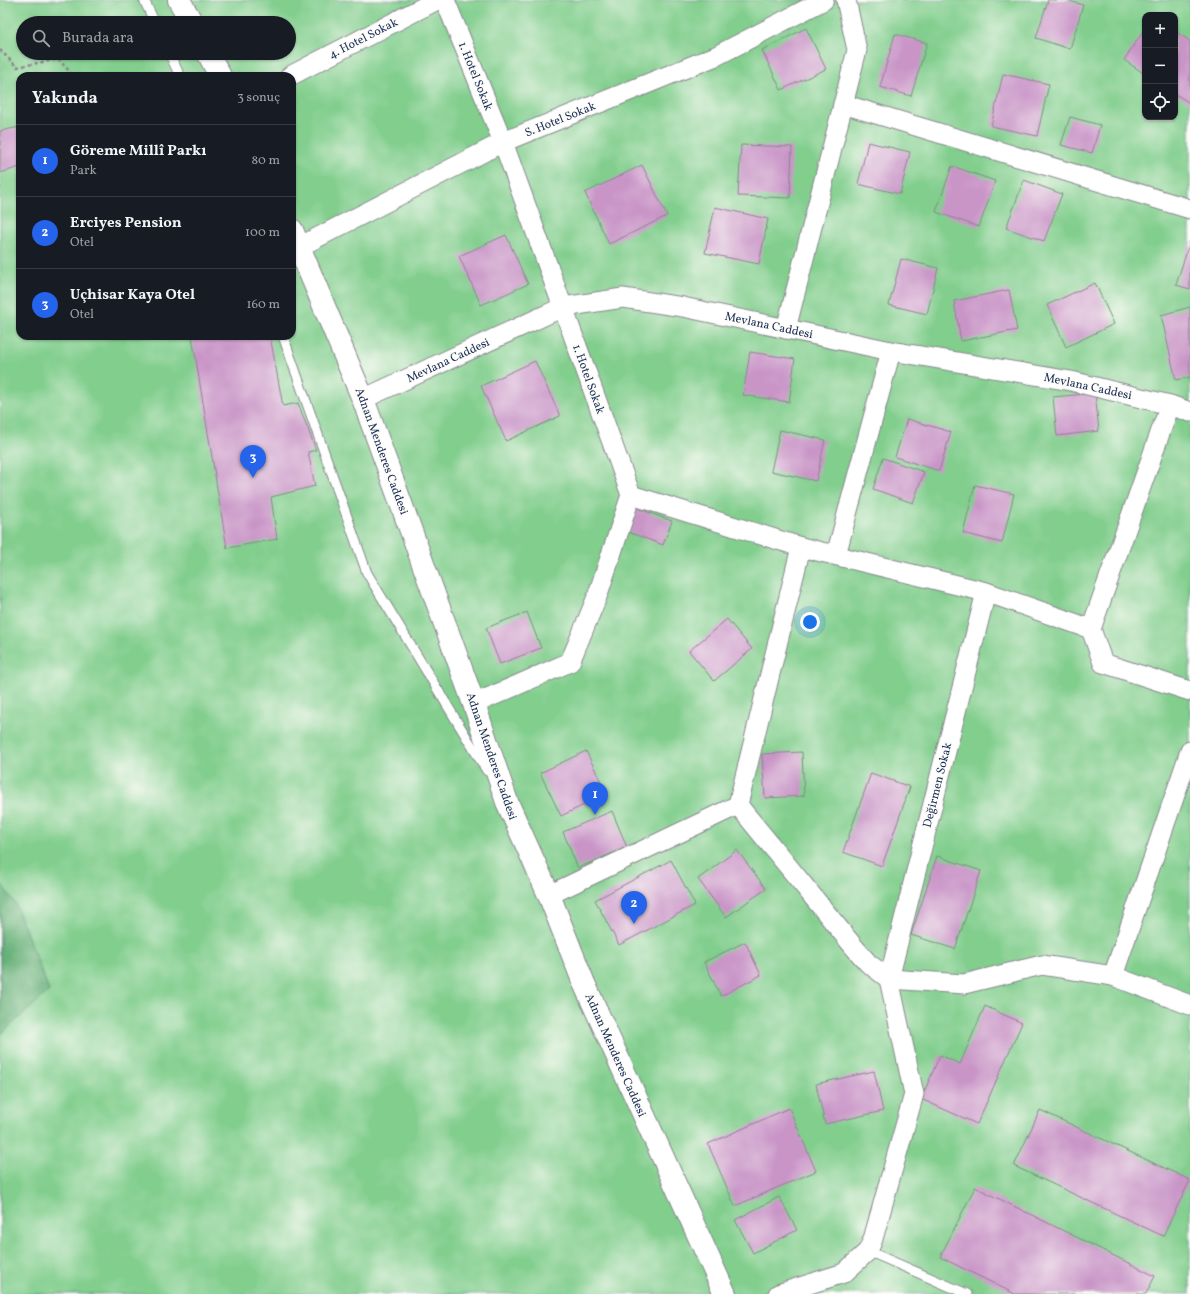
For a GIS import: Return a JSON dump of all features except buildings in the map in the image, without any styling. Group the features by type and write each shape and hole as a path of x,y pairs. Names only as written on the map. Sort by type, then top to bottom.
{"street":[{"path":"179,0 188,16"},
{"name":"4. Hotel Sokak","path":"296,73 437,0"},
{"name":"1. Hotel Sokak","path":"445,0 503,142 631,495"},
{"name":"S. Hotel Sokak","path":"296,238 503,142 716,56 824,0"},
{"path":"786,329 857,50 846,0"},
{"path":"212,60 218,72"},
{"path":"843,104 1190,209"},
{"name":"Adnan Menderes Caddesi","path":"296,238 363,399 474,704 506,802 549,895 583,981 725,1294"},
{"name":"Mevlana Caddesi","path":"363,399 563,307 623,298 683,307 891,351 1071,381 1170,405 1190,412"},
{"path":"836,555 891,351"},
{"path":"1170,405 1091,629 1103,663 1190,691"},
{"path":"474,704 570,662 597,597 631,495 801,546 986,592 1091,629"},
{"path":"738,805 801,546"},
{"name":"Değirmen Sokak","path":"889,979 986,592"},
{"path":"1113,976 1190,751"},
{"path":"549,895 738,805"},
{"path":"738,805 854,947 868,963 889,979 964,984 1042,966 1113,976 1190,1005"},
{"path":"778,1294 844,1273 868,1251 873,1239 914,1094 889,979"}],"lane":[{"path":"144,0 152,16"},
{"path":"172,60 178,72"},
{"path":"284,340 367,572 506,802"},
{"path":"868,1251 967,1294"}],"path":[{"path":"0,50 17,67 53,60"},
{"path":"59,60 70,72"}],"green space":[{"path":"0,0 1190,0 1190,1294 0,1294"},
{"path":"0,882 15,903 49,991 0,1035"}],"place":[{"name":"Uçhisar Kaya Otel","path":"253,478"},
{"name":"Göreme Millî Parkı","path":"595,815"},
{"name":"Erciyes Pension","path":"634,924"}]}
